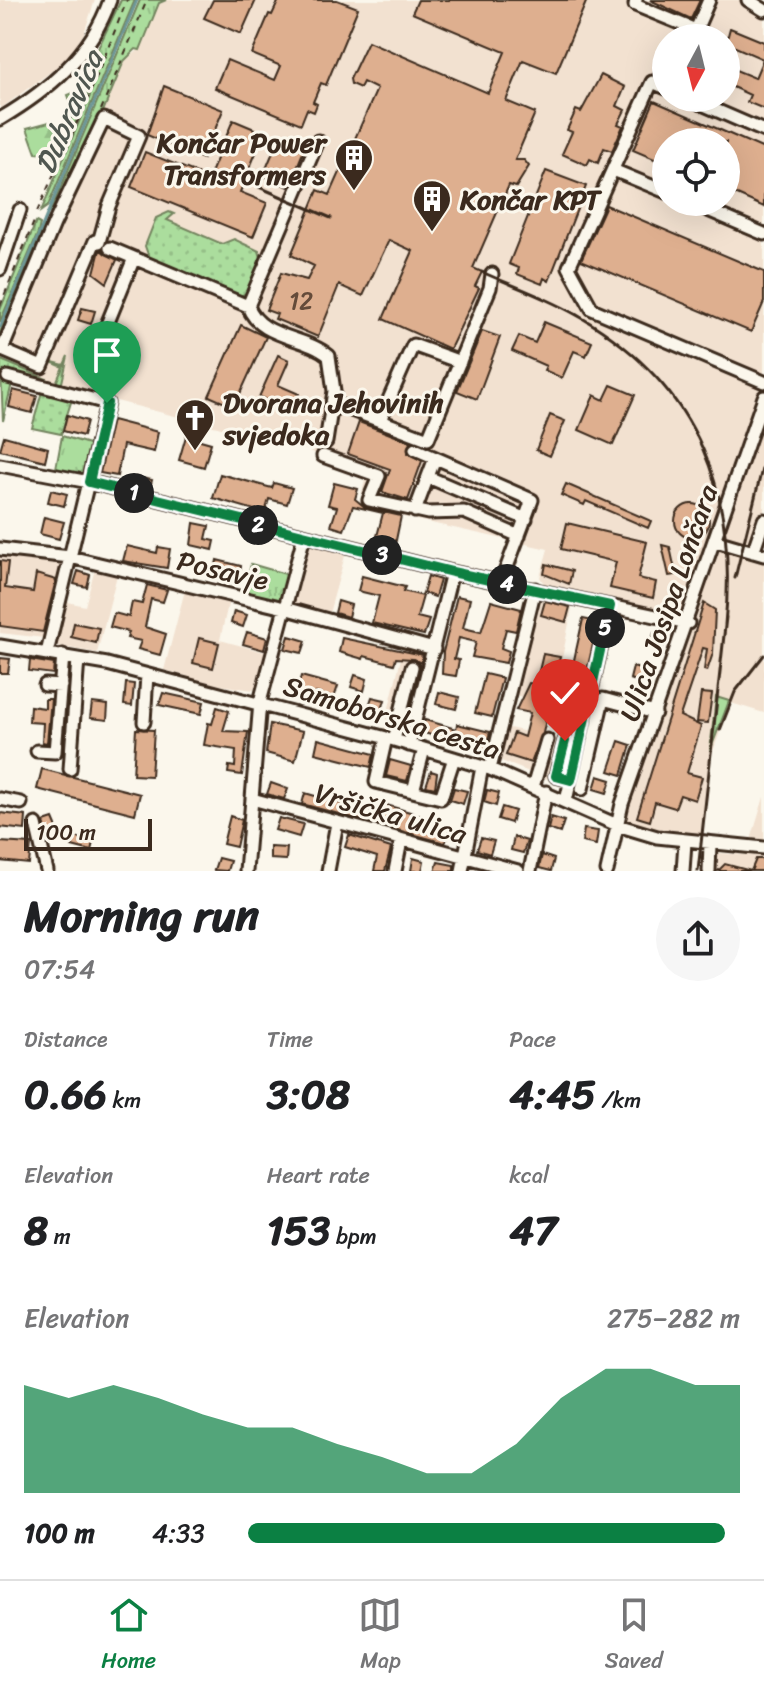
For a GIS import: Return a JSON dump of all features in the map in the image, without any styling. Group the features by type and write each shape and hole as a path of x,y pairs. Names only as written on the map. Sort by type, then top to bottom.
{"street":[{"path":"0,119 77,62 96,32 110,0"},
{"path":"636,0 635,5 696,30 709,0"},
{"path":"748,0 764,10"},
{"path":"652,82 569,267 592,309 764,382"},
{"path":"720,112 764,131"},
{"path":"102,116 139,136 42,367 2,350 102,116"},
{"path":"318,141 248,306 252,318 266,328 320,348 329,356 333,403 326,442"},
{"path":"613,170 652,186"},
{"path":"0,269 20,210"},
{"path":"722,216 764,234"},
{"path":"110,248 248,306"},
{"path":"104,332 134,258"},
{"path":"333,403 428,439 490,288 492,274"},
{"path":"380,420 413,345 460,362"},
{"path":"8,377 107,403 47,653"},
{"name":"Ulica Josipa Lončara","path":"617,825 764,397"},
{"path":"415,449 532,500 501,583"},
{"path":"323,456 379,476 369,500 415,511 464,512 519,536"},
{"path":"415,511 435,458"},
{"path":"0,465 89,482 452,572 688,623"},
{"path":"428,477 526,519"},
{"path":"716,541 758,553 764,520"},
{"path":"246,871 260,702 304,536"},
{"name":"Posavje","path":"0,549 70,557 284,608 434,649"},
{"path":"409,745 452,572"},
{"path":"463,865 535,589"},
{"path":"566,801 610,606"},
{"name":"Samoborska cesta","path":"0,646 63,655 147,675 260,702 390,739 486,768 617,825 685,842 764,848"},
{"path":"37,751 55,752 63,655"},
{"path":"70,769 78,659"},
{"path":"412,667 376,782 441,798 454,758"},
{"path":"144,722 147,675"},
{"path":"45,685 61,686"},
{"path":"582,789 603,699 655,713"},
{"path":"533,787 547,740"},
{"path":"565,741 556,776 571,780"},
{"path":"413,791 424,749"},
{"path":"530,871 546,792"},
{"path":"0,799 21,803"},
{"name":"Vršička ulica","path":"252,799 401,841 463,865 518,871"},
{"path":"328,871 337,823"},
{"path":"36,824 47,871"},
{"path":"607,871 617,825"},
{"path":"395,871 401,841"},
{"path":"683,871 685,842"},
{"path":"709,871 710,844"}],"path":[{"path":"37,212 91,91 127,0"},
{"path":"102,116 147,0"},
{"path":"86,67 91,91"},
{"path":"0,306 35,219"}],"shaded area":[{"path":"0,0 95,0 84,33 68,59 0,109"},
{"path":"166,0 764,0 764,713 731,703 710,759 703,832 699,835 664,831 624,819 695,620 544,584 540,577 548,549 359,507 366,475 307,450 0,371 0,349 124,61 139,50 159,3","holes":["716,698 729,702 711,746"]},
{"path":"318,544 346,552 328,617 289,606 306,545"},
{"path":"0,556 64,564 45,638 0,633"},
{"path":"95,569 117,575 97,653 57,646 55,642 64,601 85,606"},
{"path":"185,590 229,600 220,640 268,653 261,682 253,690 186,680 186,676 164,670"},
{"path":"541,596 573,603 553,704 514,695"},
{"path":"404,646 427,652 408,730 399,736 383,732"},
{"path":"505,727 558,739 547,779 499,760"},
{"path":"764,797 764,841 751,840"},
{"path":"702,852 764,856 764,871 702,871"}],"green space":[{"path":"121,0 135,0 48,206 41,211 90,96 90,65"},
{"path":"140,0 166,0 159,3 140,50 136,49 124,61 74,181 53,215 50,213"},
{"path":"86,88 88,96 60,155 36,153 27,128 49,122 61,133 75,113 68,95"},
{"path":"169,212 174,214 167,220 222,244 234,239 259,251 262,260 249,292 238,297 150,260 145,246 156,218"},
{"path":"36,222 40,224 38,233 0,322 0,310"},
{"path":"44,226 50,228 0,349 0,332"},
{"path":"0,350 1,360 56,383 63,367 49,361 64,365 68,356 61,387 12,383 3,421"},
{"path":"42,391 72,399 61,434 32,428"},
{"path":"62,436 92,445 85,478 55,474"},
{"path":"251,564 289,575 281,603 243,597"},
{"path":"716,697 729,701 710,751"}],"building":[{"path":"213,0 256,0 241,34 204,18"},
{"path":"279,0 337,0 358,8 326,85 321,83 313,102 317,104 314,112 307,109 301,124 215,88 227,60 275,80 281,66 252,54 269,14 272,15"},
{"path":"418,0 587,0 556,73 523,60 506,101 535,113 515,160 524,160 529,166 516,187 509,185 473,268 482,272 475,286 479,288 450,349 383,319 413,251 389,240 363,296 339,285 318,337 275,319 277,314 266,310 281,273 307,280 314,266 291,255 318,190 330,195 377,89 363,82 360,88 351,84 350,79 368,41 488,93 505,52 412,13"},
{"path":"650,0 700,0 691,19"},
{"path":"740,32 764,42 764,109 747,102 750,95 740,90 740,72 755,78 763,59 740,49"},
{"path":"601,75 625,87 617,106 625,110 618,124 623,126 612,151 604,148 598,163 590,159 587,165 562,154 572,132 567,130 576,110 581,112"},
{"path":"164,86 223,110 203,159 147,135"},
{"path":"652,106 652,112 679,112 716,128 652,128 652,158 633,150"},
{"path":"233,120 264,133 240,192 267,203 253,237 131,187 145,152 209,178"},
{"path":"740,139 764,149 764,207 740,196"},
{"path":"278,140 304,150 289,187 263,176"},
{"path":"546,171 586,186 549,281 544,278 542,284 517,274 519,268 509,264"},
{"path":"606,205 764,272 764,302 751,332 581,260"},
{"path":"100,250 117,260 107,283 94,273"},
{"path":"82,308 95,311 91,324 78,320"},
{"path":"544,322 592,342 586,356 574,351 562,378 544,370 546,366 512,351 519,336 535,343"},
{"path":"241,325 266,337 234,407 209,396"},
{"path":"482,331 500,337 477,399 457,391"},
{"path":"278,355 289,360 278,385 299,394 291,411 259,397"},
{"path":"611,385 635,395 613,445 579,430 594,395 604,400"},
{"path":"13,390 37,396 32,413 9,407"},
{"path":"67,415 87,421 83,436 63,431"},
{"path":"550,415 565,421 550,456 536,450"},
{"path":"112,420 158,432 154,452 123,445 117,476 100,473"},
{"path":"359,422 411,442 408,453 422,461 408,500 382,492 390,469 348,454"},
{"path":"4,436 48,448 45,461 0,450"},
{"name":"Dvorana Jehovinih svjedoka","path":"186,436 211,443 204,467 179,460"},
{"path":"220,474 272,488 274,483 292,488 287,504 269,499 265,513 213,498"},
{"path":"136,477 152,480 150,488 134,484"},
{"path":"334,483 358,489 355,499 366,508 401,516 395,545 376,540 383,513 353,506 344,530 331,526 337,507 328,505"},
{"path":"566,484 651,521 648,528 586,501 584,505 561,495"},
{"path":"51,490 67,494 64,506 48,502"},
{"path":"692,504 704,509 709,521 704,533 692,538 680,533 675,521 680,509"},
{"path":"44,517 64,522 59,539 40,534"},
{"path":"194,523 209,526 206,539 215,541 213,550 191,545"},
{"path":"567,523 647,542 638,578 656,582 653,598 610,588 616,562 561,549"},
{"path":"662,545 670,547 676,575 669,576"},
{"path":"127,546 157,553 158,547 170,549 167,568 123,561"},
{"path":"217,560 241,566 238,580 214,575"},
{"path":"0,561 8,562 5,588 33,592 36,574 56,580 43,632 0,626"},
{"path":"546,564 572,571 569,584 544,574"},
{"path":"78,571 90,575 87,587 74,584"},
{"path":"362,576 405,587 403,591 423,596 417,617 429,620 424,635 372,623 379,596 358,591"},
{"path":"428,576 440,580 435,597 423,593"},
{"path":"147,585 167,590 163,602 151,599 145,627 166,634 160,655 138,649 141,641 127,638 129,632 110,627 114,613 129,617 132,602 142,604"},
{"path":"457,596 470,599 463,628 481,632 491,601 521,609 516,631 506,629 501,648 509,651 506,663 472,657 476,642 459,638 454,659 459,660 456,676 442,674 443,652"},
{"path":"338,601 351,605 348,617 335,613"},
{"path":"545,601 570,607 566,622 541,615"},
{"path":"704,603 715,610 713,653 707,671 704,670 707,649 703,648 680,716 701,726 687,773 702,777 695,800 680,795 675,808 655,802 650,821 637,817"},
{"path":"234,611 247,615 243,627 231,623"},
{"path":"583,619 598,622 572,736 558,733"},
{"path":"74,623 99,628 96,643 71,637"},
{"path":"247,632 267,638 264,650 243,644"},
{"path":"654,633 666,636 662,649 650,645"},
{"path":"289,636 306,641 302,653 285,649"},
{"path":"199,638 219,643 213,668 193,663"},
{"path":"342,638 423,655 421,663 396,658 394,664 339,652"},
{"path":"543,654 560,657 543,733 531,763 506,755 514,733 524,737 530,713 516,710 529,683 536,684"},
{"path":"0,658 10,659 8,673 0,673"},
{"path":"30,660 54,664 53,674 29,671"},
{"path":"633,667 646,671 642,683 630,679"},
{"path":"485,674 502,678 492,717 475,713"},
{"path":"355,675 367,679 364,691 351,687"},
{"path":"301,676 338,686 334,698 316,693 314,699 296,693"},
{"path":"126,683 134,684 132,706 124,705"},
{"path":"439,692 459,697 456,709 436,704"},
{"path":"163,693 204,702 201,714 159,705"},
{"path":"701,693 712,694 708,723 697,722"},
{"path":"372,697 385,700 381,713 368,709"},
{"path":"45,699 51,699 47,743 42,742 43,723 29,722 30,706 45,708"},
{"path":"92,703 108,705 107,720 90,718"},
{"path":"217,707 229,711 223,731 248,732 242,775 228,773 229,766 235,767 236,750 204,745 208,723 212,724"},
{"path":"425,720 456,729 457,724 490,732 485,751 421,732"},
{"path":"270,724 303,731 295,761 266,753"},
{"path":"136,729 154,730 151,776 133,775"},
{"path":"318,739 374,754 371,767 315,753"},
{"path":"619,741 631,745 622,775 609,771"},
{"path":"390,760 411,766 407,781 386,776"},
{"path":"42,769 140,794 135,814 37,789"},
{"path":"431,771 437,773 435,788 426,786"},
{"path":"598,776 611,780 607,793 594,789"},
{"path":"271,783 288,789 284,799 267,794"},
{"path":"454,788 467,791 463,804 450,800"},
{"path":"487,790 499,793 496,806 484,802"},
{"path":"305,793 370,812 373,801 429,819 427,826 449,832 445,843 302,804"},
{"path":"502,807 515,811 511,823 498,819"},
{"path":"0,813 26,816 25,830 0,827"},
{"path":"230,816 242,820 236,847 223,844"},
{"path":"551,817 564,821 560,833 548,829"},
{"path":"279,818 303,824 299,837 275,830"},
{"path":"53,819 61,838 49,842 44,822"},
{"path":"584,829 598,831 596,845 582,842"},
{"path":"349,835 391,848 385,871 374,871 377,857 345,847"},
{"path":"75,837 93,842 91,851 72,846"},
{"path":"514,837 527,841 523,853 511,850"},
{"path":"481,838 494,841 490,854 477,850"},
{"path":"0,842 31,844 29,864 0,861"},
{"path":"270,847 287,848 286,860 270,859"},
{"path":"542,855 554,859 551,871 539,868"},
{"path":"218,858 230,861 227,871 214,870"},
{"path":"413,858 424,861 422,871 411,871"},
{"path":"756,859 763,859 764,871 751,871"},
{"path":"438,862 454,865 454,871 435,871"},
{"path":"725,864 751,871 718,871"}],"waterway":[{"name":"Dubravica","path":"0,327 137,0"}],"railway":[{"path":"259,187 331,218"},
{"path":"482,272 570,311 623,346 656,377 683,411 703,449 717,489 725,532 725,625"},
{"path":"735,578 764,461"},
{"path":"698,871 726,617"},
{"path":"720,730 735,692 764,655"}],"place":[{"name":"Končar Power Transformers","path":"354,192"},
{"name":"Končar KPT","path":"432,233"},
{"name":"Dvorana Jehovinih svjedoka","path":"195,452"}],"route":[{"path":"107,403 89,482 452,572 610,606 571,780 556,776 565,741"}]}
